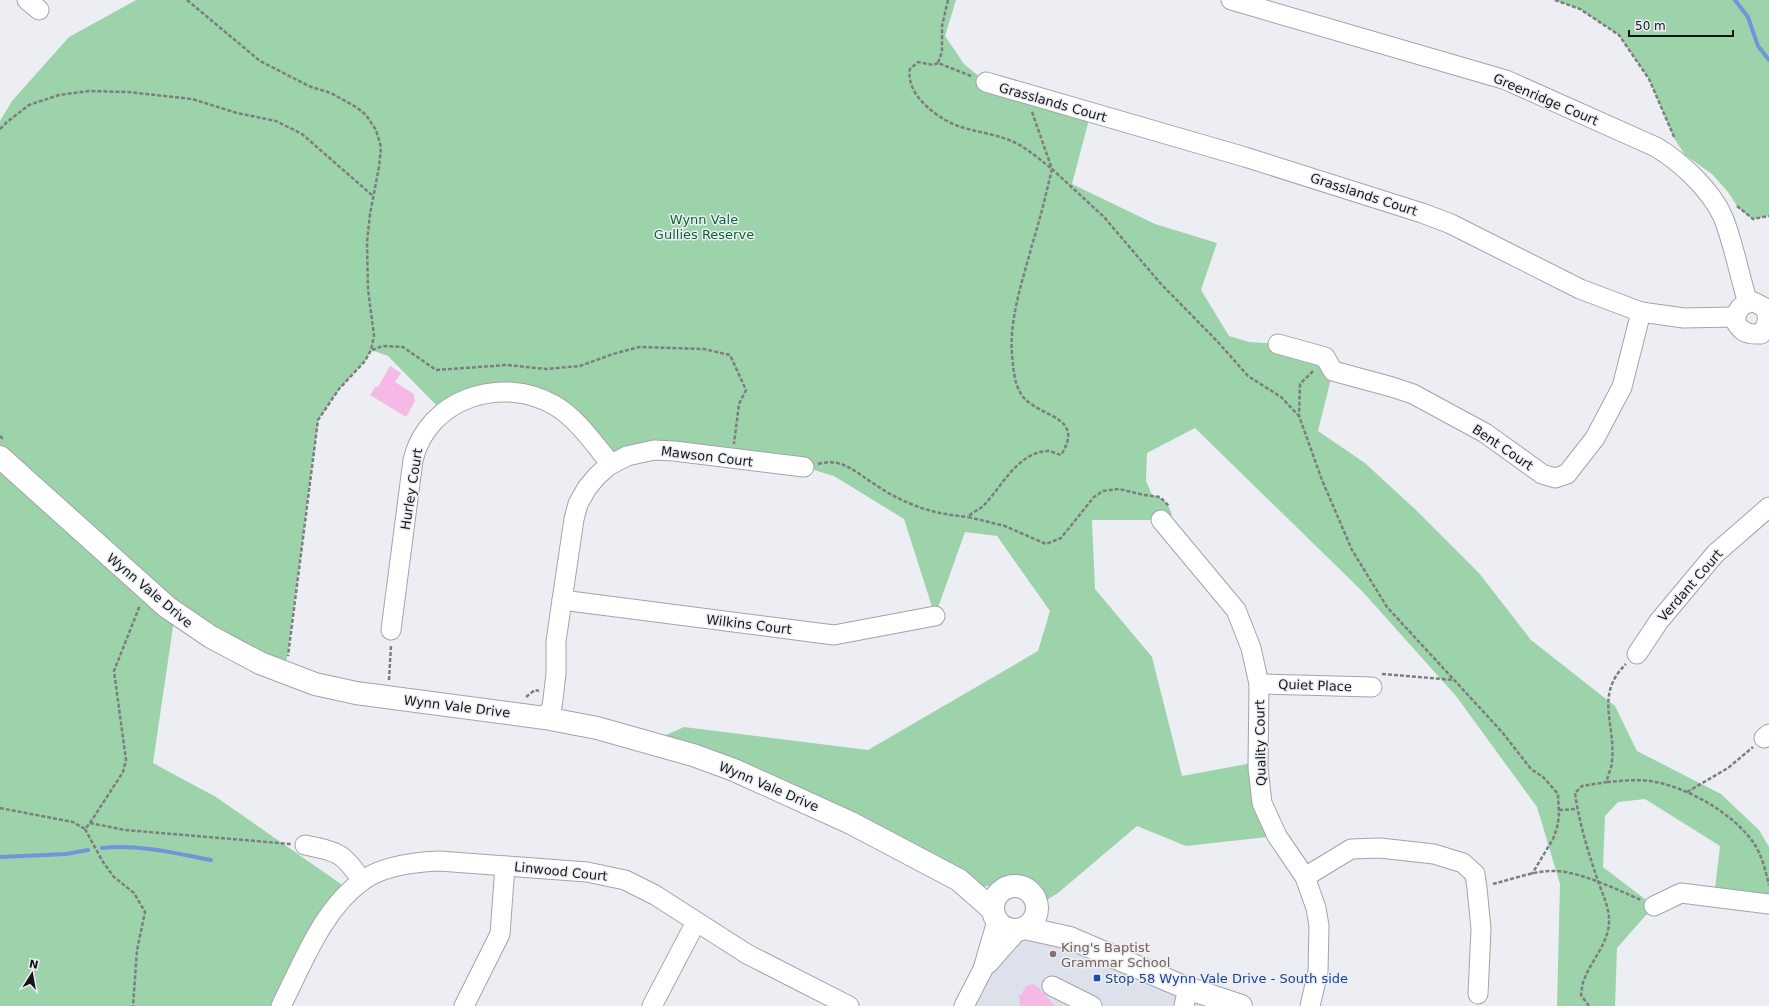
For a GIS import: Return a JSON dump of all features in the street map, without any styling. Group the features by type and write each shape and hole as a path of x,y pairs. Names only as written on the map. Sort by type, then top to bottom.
{"main road":[{"name":"Wynn Vale Drive","path":"3,449 147,590 182,618 227,647 260,663 296,677 336,689 366,695 546,718 598,728 651,742 734,770 851,823 959,880 984,886 1007,888"},
{"name":"Wynn Vale Drive","path":"959,880 995,915"},
{"path":"1070,938 1049,920 1037,906 1033,895 1024,888 1018,886 1007,888 996,897 995,915 1006,929 1022,929 1070,938 1129,965 1186,997 1241,1006"},
{"path":"1022,929 1035,919 1037,906"}],"street":[{"name":"Greenridge Court","path":"1230,0 1506,80 1656,147 1676,160 1712,199 1723,217 1748,302"},
{"name":"Grasslands Court","path":"986,82 1245,157 1422,213 1452,224 1580,289 1641,312 1684,318 1733,317"},
{"path":"1748,302 1760,304 1768,313 1765,341 1745,333 1739,328 1733,317 1736,317 1740,308 1748,302"},
{"name":"Bent Court","path":"1325,357 1333,371 1413,394 1486,433 1542,474 1555,478 1567,474 1595,438 1622,387 1641,312"},
{"path":"1278,344 1325,357"},
{"name":"Hurley Court","path":"391,630 409,483 417,445 430,423 442,412 464,400 479,395 510,393 540,397 556,406 576,422 611,464"},
{"name":"Mawson Court","path":"546,718 552,707 556,674 556,641 573,524 578,504 587,488 597,476 611,464 627,456 654,450 804,467"},
{"name":"Verdant Court","path":"1637,654 1659,621 1715,554 1769,507"},
{"name":"Quality Court","path":"1161,520 1236,610 1251,648 1259,684 1258,768 1262,803 1277,836 1305,877 1316,908 1319,926 1318,972 1310,1006"},
{"name":"Wilkins Court","path":"562,600 834,634 935,616"},
{"name":"Mawson Court","path":"546,718 541,704 546,672 556,641"},
{"name":"Quiet Place","path":"1259,684 1372,687"},
{"path":"305,845 332,850 349,861 362,881"},
{"path":"1305,877 1352,849 1380,848 1434,854 1463,863 1475,874 1477,888 1481,929 1478,994"},
{"name":"Linwood Court","path":"281,1006 324,923 337,905 362,881 399,866 419,862 587,872 625,880 655,895 747,954 839,1004"},
{"path":"464,1006 500,934 505,866"},
{"path":"1654,906 1681,893 1769,904"},
{"path":"964,1006 983,969 995,915"},
{"path":"652,1006 696,922"},
{"path":"983,969 1022,929"},
{"path":"1052,986 1092,1006"}],"path":[{"path":"187,0 260,61 311,86 331,93 366,115 376,130 381,147 367,242 368,289 374,336 371,350 365,361 339,389 318,420 287,658"},
{"path":"938,63 942,52 942,26 948,0"},
{"path":"1555,0 1580,9 1619,35 1649,79 1678,143"},
{"path":"986,82 938,63 933,65 918,62 910,69 909,75 913,89 929,107 951,124 1009,140 1022,146 1052,169 1104,217 1161,284 1217,341 1248,376 1281,397 1299,416"},
{"path":"0,129 28,105 59,95 89,91 128,92 192,99 237,113 276,121 302,134 373,196"},
{"path":"968,516 982,507 1010,472 1029,456 1039,452 1051,451 1061,455 1068,441 1069,431 1064,423 1025,399 1018,390 1012,363 1017,300 1052,169 1026,94"},
{"path":"1736,203 1739,209 1753,220 1769,216"},
{"path":"371,350 383,346 403,347 436,370 507,365 546,368 580,366 612,354 639,347 704,349 730,355 746,390 739,404 732,458"},
{"path":"1325,357 1300,384 1299,416 1322,480 1352,550 1387,607 1502,732 1531,769 1543,777 1558,794 1559,810 1557,828 1532,874"},
{"path":"0,436 3,449"},
{"path":"804,467 827,461 841,463 876,486 911,504 944,515 968,516 1005,526 1046,544 1061,538 1094,497 1103,491 1118,489 1160,497 1167,502 1172,514 1161,520"},
{"path":"85,829 123,772 126,760 114,671 147,590"},
{"path":"389,682 391,630"},
{"path":"1607,782 1612,763 1608,707 1609,691 1620,670 1637,654"},
{"path":"282,656 293,660"},
{"path":"1372,687 1378,674 1454,680"},
{"path":"381,681 396,683"},
{"path":"524,698 535,690 543,692"},
{"path":"1687,792 1728,768 1767,736"},
{"path":"1589,1006 1581,994 1584,980 1603,945 1609,926 1606,901 1598,883 1577,809 1575,793 1577,789 1582,786 1607,782 1630,780 1650,781 1687,792 1705,801 1737,824 1755,845 1766,871 1769,885"},
{"path":"0,808 73,822 85,829 103,862 114,877 134,893 145,912 137,950 133,1006"},
{"path":"1559,810 1577,809"},
{"path":"90,823 125,830 305,845"},
{"path":"1477,888 1532,874 1556,870 1598,883 1654,906"}],"shaded area":[{"name":"King's Baptist Grammar School","path":"1023,929 1247,1006 964,1006"}],"green space":[{"name":"Wynn Vale Gullies Reserve","path":"136,0 956,0 945,36 964,64 986,82 1091,112 1072,184 1155,224 1217,243 1201,290 1229,336 1249,342 1278,344 1333,371 1318,431 1365,463 1417,511 1479,573 1531,640 1615,706 1637,751 1721,794 1759,830 1769,847 1769,904 1714,897 1720,846 1645,799 1618,802 1605,816 1603,867 1654,906 1617,948 1615,1006 1557,1006 1560,884 1537,807 1456,696 1362,591 1195,428 1147,453 1146,481 1152,495 1165,502 1172,515 1161,520 1092,520 1095,589 1152,657 1182,776 1258,762 1277,836 1186,846 1137,826 1058,893 1037,906 1033,895 1024,888 981,886 651,742 684,727 868,750 1038,651 1050,611 997,536 965,532 935,616 904,519 834,476 804,467 674,451 611,464 576,423 526,394 443,412 388,356 371,350 365,361 339,389 318,420 285,673 175,613 153,763 216,797 351,891 281,1006 0,1006 0,121 12,101 69,37"},
{"path":"1555,0 1769,0 1769,216 1753,219 1739,209 1728,192 1712,174 1685,155 1674,138 1649,79 1619,35 1580,9"}],"building":[{"path":"390,366 401,373 395,382 414,394 415,401 406,417 370,395 376,386 378,387"},
{"path":"1032,984 1038,987 1055,1006 1020,1006 1019,995 1021,995 1026,986"}],"waterway":[{"path":"1735,0 1748,17 1758,46 1769,60"},
{"path":"102,848 143,848 211,860"},
{"path":"0,857 66,854 88,850"}],"place":[{"name":"King's Baptist Grammar School","path":"1053,954"},
{"name":"Stop 58 Wynn Vale Drive - South side","path":"1097,978"}]}
